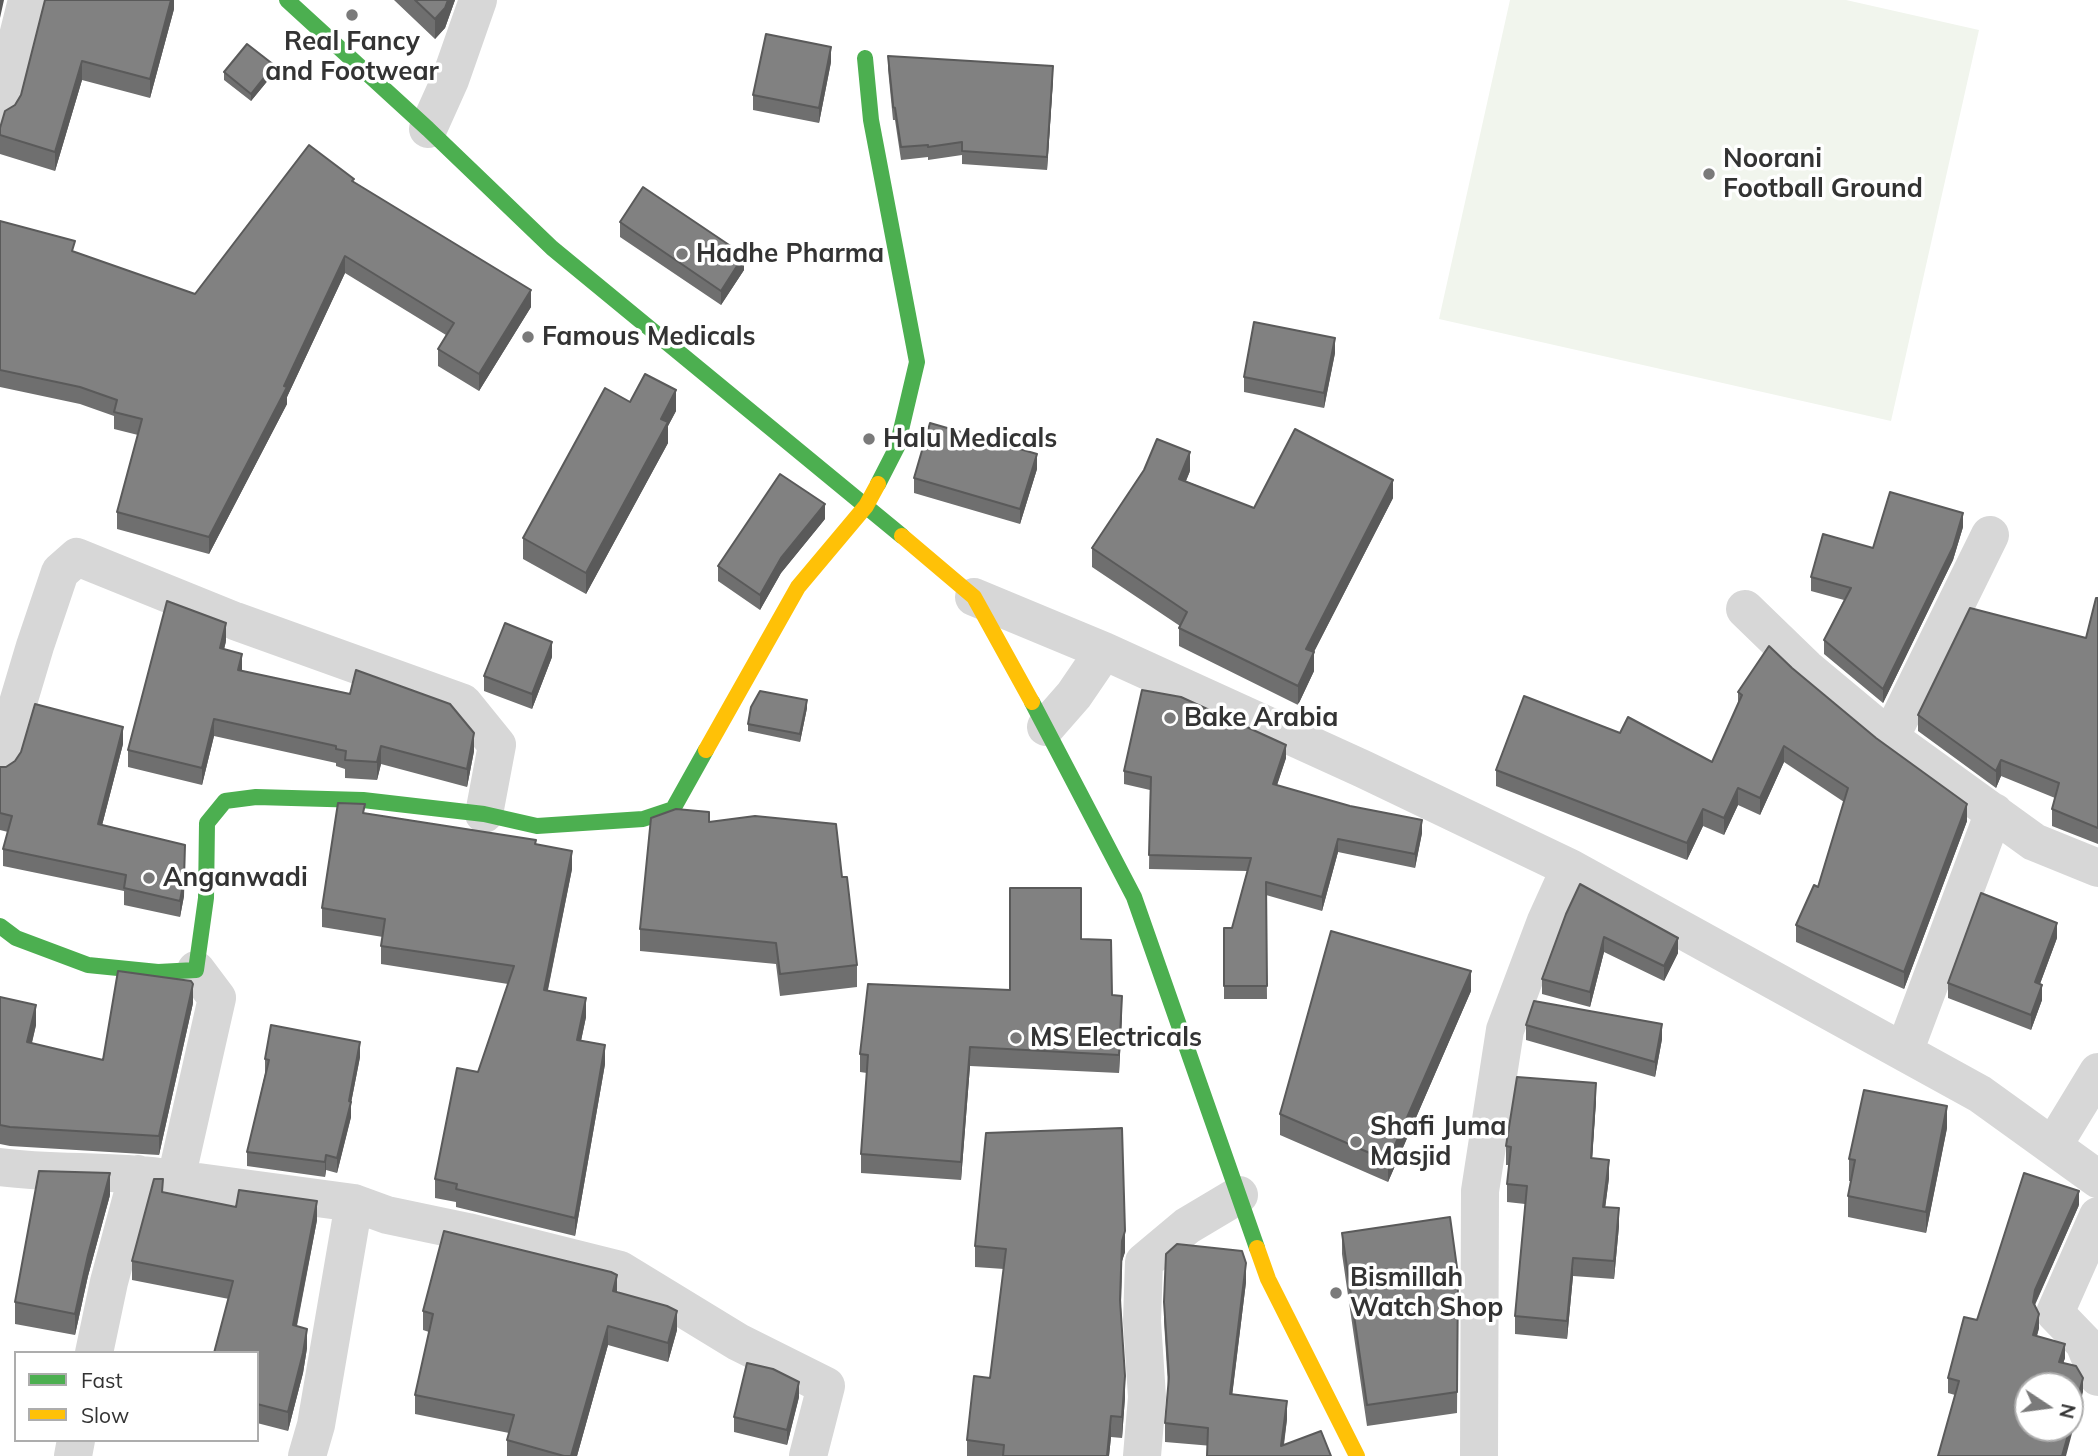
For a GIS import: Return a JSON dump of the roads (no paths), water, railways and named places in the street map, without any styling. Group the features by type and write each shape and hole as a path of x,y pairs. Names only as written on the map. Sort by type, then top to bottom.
{"street":[{"path":"0,108 27,0"},
{"path":"286,0 429,129 552,248 974,597 1104,651 1363,769 1570,868 1980,1094 2098,1179"},
{"path":"429,129 450,80 478,0"},
{"path":"176,1179 217,998 197,970 206,898 207,823 225,801 256,797 363,800 484,814 537,826 643,819 673,809 798,587 866,506 897,447 917,362 871,120 865,58"},
{"path":"1890,738 1990,535"},
{"path":"0,763 60,572 77,557 235,621 463,703 497,744 484,814"},
{"path":"974,597 1134,897 1268,1279 1357,1456"},
{"path":"1745,609 1806,668 1890,738 2034,842 2098,868"},
{"path":"1045,727 1074,695 1104,651"},
{"path":"1904,1052 1994,813"},
{"path":"1479,1456 1480,1191 1506,1030 1546,921 1570,868"},
{"path":"0,926 16,938 88,965 158,972 197,970"},
{"path":"2053,1146 2098,1072"},
{"path":"0,1167 31,1171 138,1174 354,1203 387,1215 620,1270 738,1342 826,1386 808,1456"},
{"path":"94,1351 109,1282 138,1174"},
{"path":"1142,1456 1146,1397 1142,1321 1144,1262 1187,1226 1239,1195"},
{"path":"307,1456 316,1425 354,1203"},
{"path":"2098,1216 2055,1313 2084,1343 2098,1377"}],"place":[{"name":"Real Fancy and Footwear","path":"352,15"},
{"name":"Noorani Football Ground","path":"1709,174"},
{"name":"Hadhe Pharma","path":"682,254"},
{"name":"Famous Medicals","path":"528,337"},
{"name":"Halu Medicals","path":"869,439"},
{"name":"Bake Arabia","path":"1170,718"},
{"name":"Anganwadi","path":"149,878"},
{"name":"MS Electricals","path":"1016,1038"},
{"name":"Shafi Juma Masjid","path":"1356,1142"},
{"name":"Bismillah Watch Shop","path":"1336,1293"}]}
